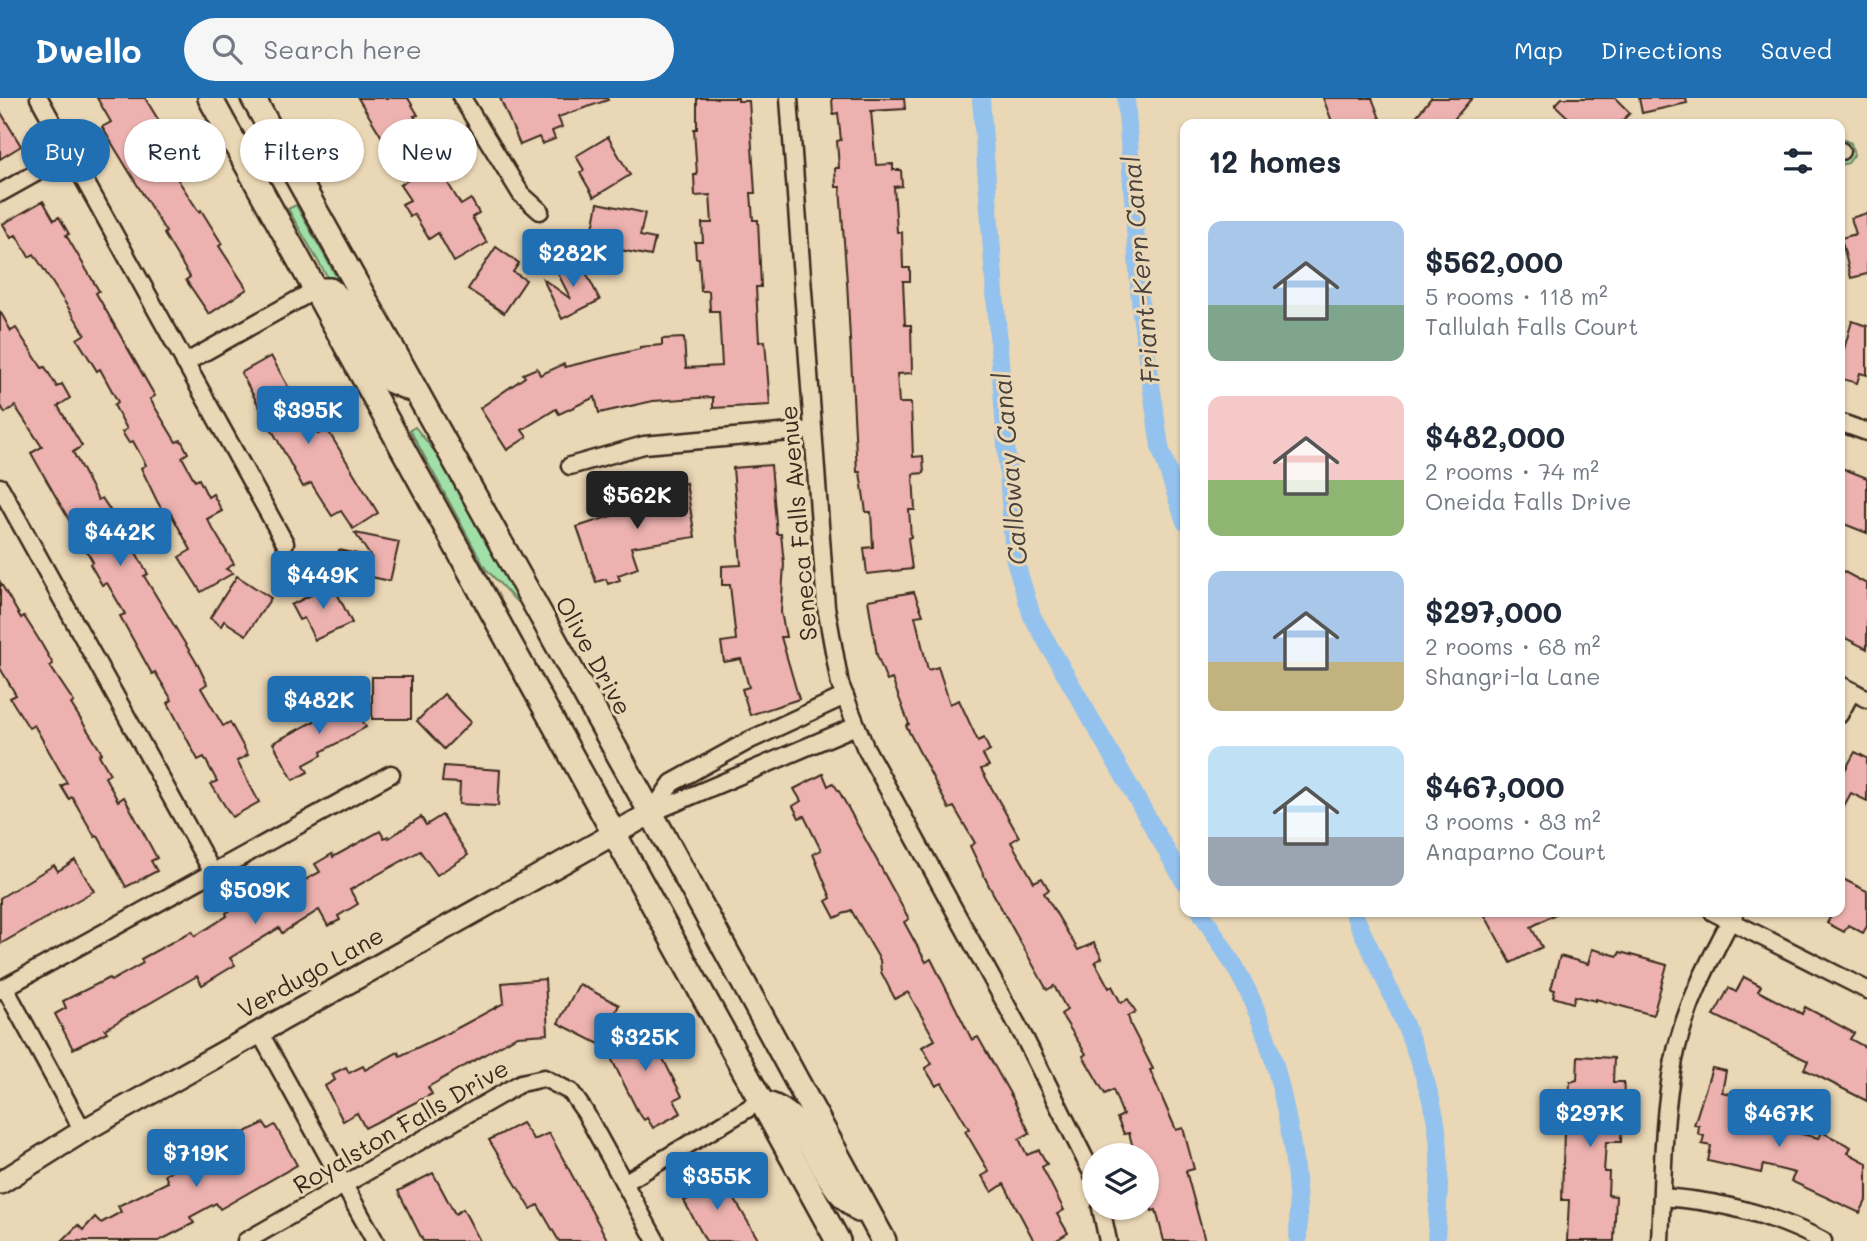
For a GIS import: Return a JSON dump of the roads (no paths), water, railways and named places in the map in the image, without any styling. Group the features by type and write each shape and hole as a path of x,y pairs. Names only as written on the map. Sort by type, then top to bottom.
{"main road":[{"path":"210,98 759,1102 838,1241"},
{"name":"Olive Drive","path":"253,98 650,813 879,1233"},
{"path":"315,290 330,290 340,299 391,381 415,391"},
{"path":"759,1102 776,1105 791,1115 837,1189 879,1233"}],"street":[{"path":"39,98 51,119"},
{"path":"462,98 521,194 540,211"},
{"name":"Seneca Falls Avenue","path":"789,98 825,607 831,645 845,696 865,747 1025,1039 1082,1153"},
{"path":"0,193 21,181"},
{"path":"85,182 285,543"},
{"path":"185,363 315,290"},
{"path":"1845,424 1867,432"},
{"path":"570,466 644,445 813,430"},
{"path":"0,487 213,873"},
{"path":"1846,687 1867,699"},
{"path":"650,813 672,783 750,740 845,696"},
{"path":"650,813 856,726"},
{"path":"83,1131 2,989 391,774"},
{"name":"Verdugo Lane","path":"0,1183 83,1131 650,813"},
{"path":"1660,1241 1668,1099 1674,1060 1698,984 1732,917"},
{"path":"1735,917 1867,990"},
{"path":"260,1032 375,1241"},
{"name":"Royalston Falls Drive","path":"246,1241 521,1083 544,1078 571,1092 624,1183"},
{"path":"656,1241 624,1183 759,1102"},
{"path":"1662,1197 1728,1205 1767,1216 1823,1241"},
{"path":"1104,1220 1108,1241"}],"waterway":[{"name":"Calloway Canal","path":"981,98 1014,557 1032,616 1180,874"},
{"name":"Friant-Kern Canal","path":"1126,98 1141,314 1160,447 1180,507"},
{"name":"Calloway Canal","path":"1204,917 1249,993 1273,1059 1293,1152 1298,1241"},
{"name":"Friant-Kern Canal","path":"1355,917 1400,1012 1420,1064 1435,1117 1439,1147 1436,1241"}]}
